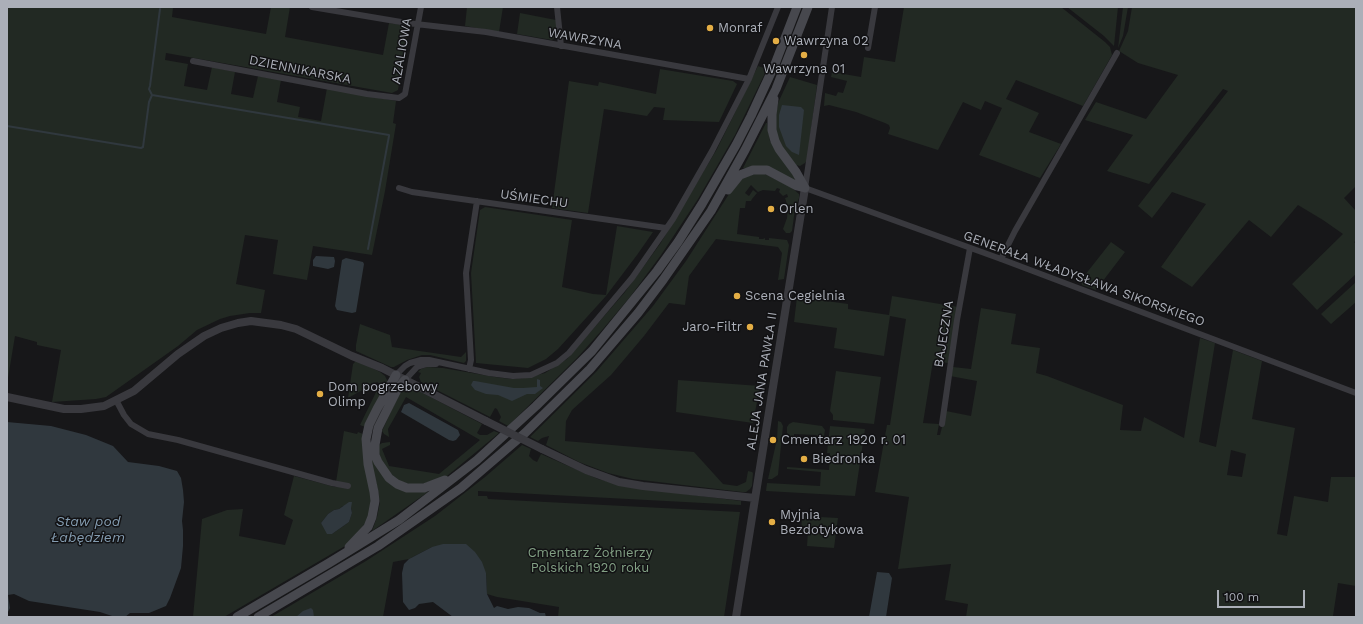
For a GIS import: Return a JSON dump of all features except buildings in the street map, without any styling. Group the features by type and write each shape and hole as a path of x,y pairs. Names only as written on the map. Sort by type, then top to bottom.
{"main road":[{"path":"237,617 330,563 399,520 477,460 531,411 592,351 634,300 678,242 702,204 736,145 775,64 797,7"},
{"path":"711,210 745,150 776,89 808,7"},
{"path":"776,89 772,115 772,130 775,141 805,188"},
{"path":"258,617 378,546 461,488 525,433 567,392 612,344 647,302 711,210 736,179 746,172 753,170 767,170 796,186 805,188"},
{"path":"330,563 363,533 368,527 372,517 375,501 368,464 366,439 369,425 396,376"},
{"path":"405,380 398,388 386,411 378,428 376,438 375,454 381,468 389,478 397,484 407,488 424,488 442,482 477,460"}],"street":[{"name":"WAWRZYNA","path":"312,7 418,24 486,32 749,79"},
{"name":"AZALIOWA","path":"402,97 405,94 421,7"},
{"path":"557,7 561,46"},
{"path":"396,376 405,366 416,361 428,360 499,375 525,375 537,373 557,363 569,353 632,278 666,228 712,151 749,79 778,7"},
{"name":"ALEJA JANA PAWŁA II","path":"736,617 805,188 832,7"},
{"path":"868,48 875,7"},
{"path":"1001,259 1015,231 1117,53"},
{"name":"DZIENNIKARSKA","path":"194,61 367,94 397,98 402,97"},
{"name":"UŚMIECHU","path":"399,188 412,192 666,228"},
{"name":"GENERAŁA WŁADYSŁAWA SIKORSKIEGO","path":"805,188 1001,259 1356,393"},
{"path":"469,369 471,360 466,273 477,201"},
{"name":"BAJECZNA","path":"942,424 957,320 970,248"},
{"path":"7,397 72,410 104,406 134,391 178,354 204,336 232,324 251,321 270,323 296,329 405,380 586,470 619,482 755,498"},
{"path":"405,380 413,371 422,365 442,364"},
{"path":"116,400 124,416 131,424 148,434 178,440 332,483 348,486"}],"green space":[{"path":"7,7 169,7 173,8 172,17 266,34 271,7 290,7 285,37 383,55 389,23 409,26 398,90 392,93 166,53 165,60 188,64 184,86 207,90 212,67 235,72 231,94 253,98 258,76 281,80 277,102 300,107 298,117 321,121 327,88 396,101 393,123 396,124 385,191 372,255 313,246 307,280 273,274 278,240 245,235 236,284 265,290 261,313 230,316 197,330 178,346 106,397 96,399 52,402 61,350 37,345 37,342 15,336 7,384"},
{"path":"467,7 503,7 499,32 465,26"},
{"path":"904,7 1061,7 1110,47 1112,55 1083,106 1016,80 1006,99 1039,113 1029,132 1061,144 1040,178 979,155 1002,108 985,101 981,110 963,102 938,150 888,134 890,128 889,125 885,123 856,112 829,105 824,106 825,93 836,96 838,92 843,93 847,81 831,77 832,72 861,77 864,57 895,62"},
{"path":"1067,7 1118,7 1114,46 1104,36"},
{"path":"1123,7 1128,7 1123,36 1118,48"},
{"path":"1132,7 1356,7 1356,186 1344,198 1356,211 1356,241 1354,242 1356,244 1356,274 1317,310 1292,284 1343,234 1298,205 1271,237 1249,220 1192,287 1161,267 1206,204 1172,192 1152,218 1138,206 1228,91 1223,89 1149,184 1107,171 1133,135 1085,120 1096,102 1146,119 1178,75 1138,63 1119,51 1128,31"},
{"path":"520,13 556,20 557,35 552,40 517,34"},
{"path":"758,66 767,69 735,135 698,199 661,255 630,297 603,329 577,358 508,426 499,421 501,417 497,409 495,408 490,417 421,382 419,377 421,373 418,372 427,367 443,368 511,379 525,378 545,373 567,359 625,292 660,244 717,149"},
{"path":"660,69 733,81 737,84 719,122 663,120 665,108 654,107 647,116 604,109 588,213 552,208 569,81 598,86 599,82 656,94"},
{"path":"790,77 817,85 807,160 800,166 795,165 778,142 774,127 778,103"},
{"path":"766,123 770,141 792,171 796,181 743,168"},
{"path":"761,172 791,187 799,194 792,231 790,233 786,233 783,229 787,218 788,207 785,198 788,197 787,194 783,196 779,192 780,189 777,188 775,191 763,190 758,192 751,185 745,193 749,196 753,190 757,193 751,201 746,201 745,208 740,208 737,234 759,237 759,239 765,238 765,240 769,240 769,238 787,240 789,245 784,279 778,280 782,253 778,247 716,239 689,276 685,305 669,303 644,336 611,375 572,410 566,421 565,441 694,452 723,484 737,486 746,482 748,471 752,472 752,486 750,489 746,492 742,492 633,479 608,473 579,462 546,445 549,436 538,441 530,437 596,372 653,306 686,261 741,178"},
{"path":"485,207 572,220 562,287 593,294 606,295 617,226 653,232 606,296 558,349 546,359 528,368 476,363 471,273 480,210"},
{"path":"1111,242 1125,252 1096,290 1082,285 1081,280"},
{"path":"1356,282 1356,302 1331,324 1321,314"},
{"path":"892,296 958,307 948,363 933,361 923,423 939,424 937,435 940,435 946,411 971,416 977,381 950,376 953,367 971,369 981,308 1016,314 1011,344 1040,348 1036,373 1123,405 1120,430 1141,431 1144,417 1184,438 1200,338 1215,343 1199,442 1216,447 1233,350 1262,361 1252,419 1295,428 1277,534 1287,536 1294,496 1328,502 1331,477 1356,477 1356,586 1338,583 1333,616 1337,617 966,617 968,604 945,600 951,564 898,569 909,497 875,492 887,425 890,425 906,319 890,316 884,356 834,348 837,328 794,322 797,297 848,304 848,309 889,315","holes":["1231,450 1246,454 1242,477 1227,475"]},
{"path":"360,324 390,335 392,347 461,357 466,352 466,361 464,363 430,355 422,355 391,367 356,351"},
{"path":"356,361 380,372 385,376 388,382 365,427 360,425 380,384 377,382 348,398 353,364"},
{"path":"836,371 881,377 874,424 833,420 833,415 830,411"},
{"path":"678,380 760,386 753,423 676,412"},
{"path":"407,388 415,389 482,424 477,433 480,435 487,435 494,431 499,433 447,476 416,486 399,481 386,470 379,454 379,445 382,443 390,442 390,445 382,449 389,466 439,474 480,440 406,397 388,429 389,437 384,434 382,431 401,390"},
{"path":"778,421 781,422 783,426 778,475 772,479 768,479 777,439"},
{"path":"793,422 822,426 825,430 824,436 817,440 817,435 794,434 794,438 792,438 787,433 787,427"},
{"path":"830,426 865,429 855,496 766,491 767,483 820,486 821,472 787,469 787,467 829,470 830,453 827,453"},
{"path":"344,431 363,434 372,487 371,517 345,546 224,617 193,617 202,519 227,510 243,509 239,536 285,545 293,520 284,515 294,476 335,487 349,487 336,482","holes":["343,506 351,508 352,513 349,522 332,534 321,523 328,514 334,510"]},
{"path":"370,442 372,443 375,464 412,492 428,492 372,531 380,502 371,463"},
{"name":"Cmentarz Żołnierzy Polskich 1920 roku","path":"522,445 531,449 529,456 537,462 541,454 598,479 630,487 741,501 741,505 478,491 478,496 487,496 488,499 740,512 724,617 558,617 559,607 487,594 486,573 432,547 409,559 393,562 383,617 271,617 366,561 435,516 485,477"},
{"path":"802,516 838,518 834,548 807,546 808,532 801,532"}],"water":[{"path":"782,105 801,107 804,110 799,155 792,152 786,146 779,127 779,115"},
{"path":"316,256 334,257 334,267 328,269 313,266 313,260"},
{"path":"346,258 363,262 364,264 356,312 352,313 337,310 335,306 342,260"},
{"path":"537,379 540,380 540,386 543,388 535,394 527,394 512,401 498,395 486,394 475,390 471,385 473,381 475,381 514,388 537,387"},
{"path":"409,403 458,430 460,435 456,440 449,440 401,412 404,405"},
{"name":"Staw pod Łabędziem","path":"7,422 51,426 86,435 113,446 128,462 159,466 177,471 181,478 184,502 182,521 183,546 181,568 166,606 149,613 130,613 125,617 115,617 100,612 29,601 14,594 8,595 10,608 7,614"},
{"path":"349,502 352,502 352,513 349,522 332,534 327,534 321,523 328,514"},
{"path":"443,544 466,544 475,552 482,562 486,573 487,594 494,608 497,606 508,609 518,607 529,608 540,613 545,613 546,617 453,617 433,602 419,604 415,608 409,610 403,602 402,573 404,564 409,559 432,547"},
{"path":"877,572 889,573 892,578 886,617 869,617"},
{"path":"311,608 313,610 314,617 296,617 303,611"}],"waterway":[{"path":"152,95 149,89 160,9"},
{"path":"152,95 389,135 368,249"},
{"path":"7,126 141,148 143,147 149,102 152,95"}],"place":[{"name":"Monraf","path":"710,28"},
{"name":"Wawrzyna 02","path":"776,41"},
{"name":"Wawrzyna 01","path":"804,55"},
{"name":"Orlen","path":"771,209"},
{"name":"Scena Cegielnia","path":"737,296"},
{"name":"Jaro-Filtr","path":"750,327"},
{"name":"Dom pogrzebowy Olimp","path":"320,394"},
{"name":"Cmentarz 1920 r. 01","path":"773,440"},
{"name":"Biedronka","path":"804,459"},
{"name":"Myjnia Bezdotykowa","path":"772,522"}]}
